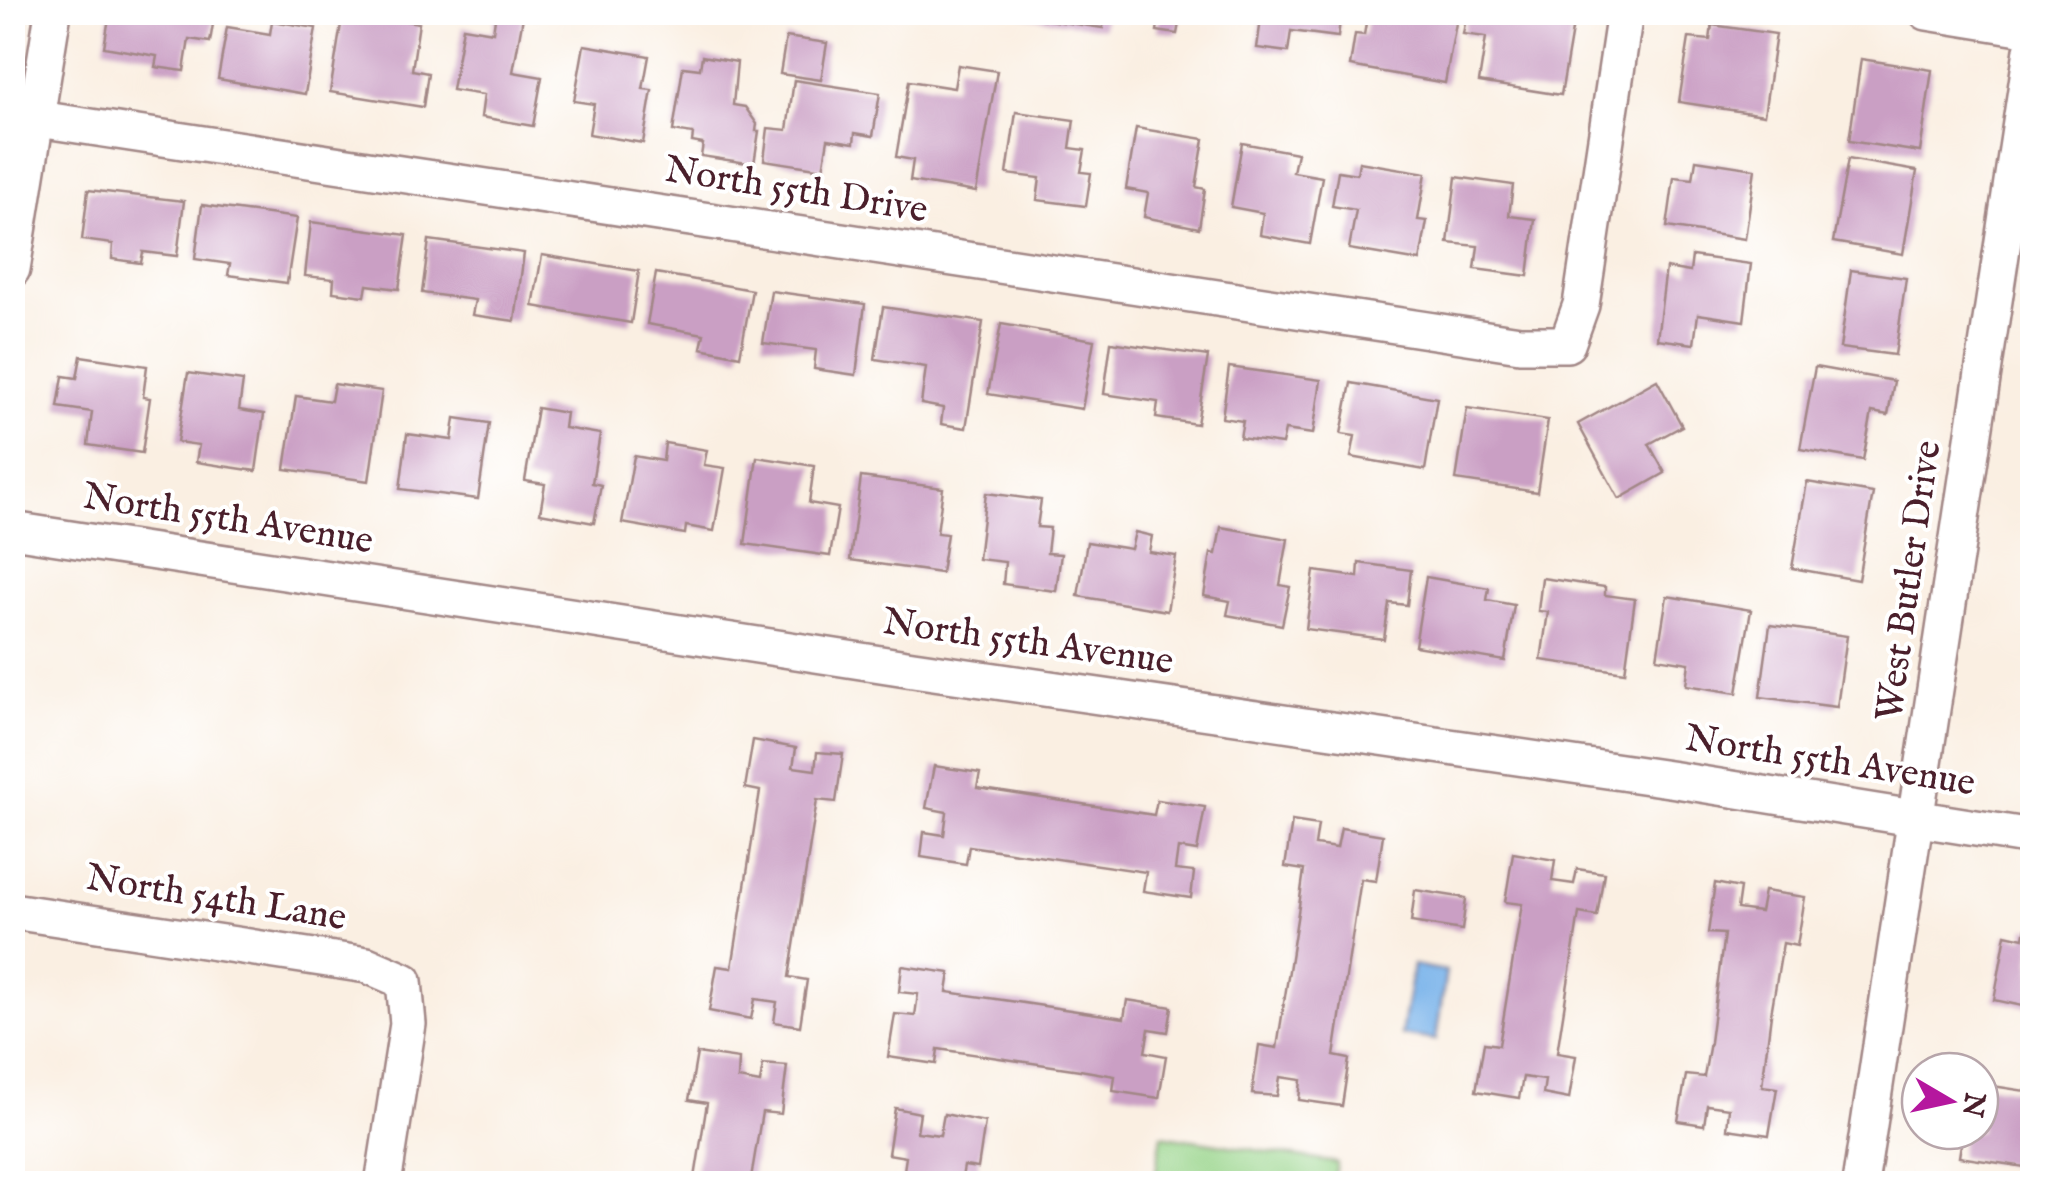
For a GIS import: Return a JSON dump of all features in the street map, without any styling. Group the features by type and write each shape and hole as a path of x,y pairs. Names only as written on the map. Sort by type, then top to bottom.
{"street":[{"path":"12,269 24,116 53,12"},
{"name":"North 55th Drive","path":"24,116 1520,344 1567,344 1581,305 1625,12"},
{"path":"1926,12 2032,29"},
{"name":"West Butler Drive","path":"1860,1184 2032,50"},
{"name":"North 55th Avenue","path":"12,530 2032,837"},
{"name":"North 54th Lane","path":"12,911 367,965 404,981 408,1024 383,1184"}],"green space":[{"path":"1162,1135 1337,1163 1334,1183 1154,1183"}],"water":[{"path":"1413,965 1446,971 1436,1040 1401,1035"}],"building":[{"path":"110,12 215,12 210,42 189,39 184,71 155,67 157,56 104,47"},
{"path":"343,12 384,12 383,17 419,23 412,70 428,73 423,107 330,92"},
{"path":"496,12 523,17 513,72 542,77 533,126 481,117 484,95 452,90 463,27 493,32"},
{"path":"1020,12 1105,12 1103,28 1020,16"},
{"path":"1160,12 1181,12 1177,34 1157,31"},
{"path":"1262,12 1341,12 1338,37 1291,31 1288,52 1257,48"},
{"path":"1368,12 1458,12 1445,83 1350,66 1355,34 1364,35"},
{"path":"1490,12 1573,24 1561,95 1479,82 1486,37 1463,34 1466,18 1488,22"},
{"path":"272,21 316,28 305,94 218,79 227,27 270,34"},
{"path":"1712,25 1776,34 1764,115 1679,102 1689,38 1710,40"},
{"path":"786,37 827,43 821,80 780,74"},
{"path":"584,45 649,56 643,89 652,90 643,143 589,134 594,104 574,101"},
{"path":"702,56 737,62 733,105 745,107 757,124 754,164 701,156 703,144 692,142 693,134 673,131 683,67 700,69"},
{"path":"1861,59 1932,70 1920,152 1849,141"},
{"path":"958,65 997,71 976,192 910,181 913,160 896,157 909,81 954,88"},
{"path":"794,80 880,93 873,136 855,133 854,143 828,139 823,169 764,160 768,128 787,130"},
{"path":"1016,112 1074,120 1070,148 1085,150 1081,172 1091,173 1086,206 1037,200 1040,178 1007,174"},
{"path":"1136,128 1204,139 1196,187 1205,189 1199,228 1144,217 1148,193 1126,189"},
{"path":"1242,143 1297,153 1293,172 1322,177 1310,244 1260,235 1263,213 1231,207"},
{"path":"1848,159 1917,171 1903,254 1833,242"},
{"path":"1696,160 1755,169 1745,239 1667,227 1674,177 1693,179"},
{"path":"1359,162 1426,173 1418,220 1427,221 1420,261 1349,249 1356,210 1332,206 1338,171 1357,174"},
{"path":"1456,177 1513,185 1509,216 1535,219 1528,276 1475,269 1478,246 1448,243"},
{"path":"88,190 184,201 177,256 143,252 141,263 112,259 113,244 82,240"},
{"path":"202,205 297,218 287,283 228,275 230,264 195,259"},
{"path":"311,222 407,235 399,289 367,285 365,296 333,292 334,279 305,276"},
{"path":"429,240 524,253 515,321 472,315 475,300 422,293"},
{"path":"542,255 639,271 631,323 533,306"},
{"path":"1692,256 1751,264 1744,321 1698,314 1694,344 1657,339 1666,268 1690,272"},
{"path":"1851,270 1906,278 1895,355 1840,348"},
{"path":"656,273 752,290 740,356 701,348 704,334 647,324"},
{"path":"771,291 865,304 856,375 814,369 816,350 763,343"},
{"path":"883,307 983,322 966,428 941,424 943,408 921,404 926,367 875,359"},
{"path":"1001,324 1094,340 1082,409 988,394"},
{"path":"1111,342 1208,356 1197,424 1156,418 1158,402 1104,394"},
{"path":"81,356 147,366 143,397 150,398 142,453 88,445 92,412 58,407 63,376 77,378"},
{"path":"1229,367 1321,380 1313,434 1285,430 1282,444 1240,438 1243,421 1222,418"},
{"path":"1815,367 1894,381 1888,415 1872,412 1863,460 1800,449"},
{"path":"188,373 243,381 239,410 264,414 256,471 196,462 199,445 177,442"},
{"path":"1657,380 1682,426 1649,444 1665,473 1619,499 1578,424"},
{"path":"1351,383 1437,398 1425,470 1351,457 1355,436 1341,434"},
{"path":"334,384 382,391 369,481 285,469 296,396 331,401"},
{"path":"537,408 566,413 564,428 600,434 592,483 601,485 594,523 540,513 545,484 525,481"},
{"path":"1467,408 1548,420 1537,492 1456,480"},
{"path":"455,418 489,423 478,499 400,489 407,434 452,440"},
{"path":"665,443 707,450 704,465 725,468 714,531 686,526 685,534 622,523 634,456 663,461"},
{"path":"757,457 814,466 809,503 838,508 830,556 745,544"},
{"path":"861,477 943,488 937,533 947,534 941,573 850,560"},
{"path":"1807,482 1873,493 1858,580 1792,568"},
{"path":"986,493 1041,500 1037,527 1050,528 1047,553 1061,554 1056,591 1003,584 1005,562 978,559"},
{"path":"1221,527 1288,539 1280,585 1290,587 1282,625 1227,615 1230,601 1204,596 1211,553 1216,554"},
{"path":"1135,532 1152,536 1149,552 1176,556 1167,611 1078,596 1087,542 1131,549"},
{"path":"1359,563 1411,570 1407,605 1389,603 1384,639 1306,629 1314,571 1358,577"},
{"path":"1426,577 1489,588 1487,600 1514,605 1505,661 1415,646"},
{"path":"1542,578 1605,587 1605,595 1635,599 1625,672 1541,660 1548,612 1538,611"},
{"path":"1667,596 1751,610 1737,693 1686,685 1689,663 1657,658"},
{"path":"1770,625 1847,636 1837,707 1760,697"},
{"path":"753,740 796,748 793,767 815,770 817,752 843,754 836,802 817,800 789,977 807,980 800,1026 774,1022 777,1002 755,999 751,1019 709,1011 717,966 732,968 760,791 745,788"},
{"path":"934,766 980,773 977,788 1154,815 1157,800 1205,807 1197,851 1178,848 1175,870 1194,872 1191,898 1143,891 1146,872 969,846 966,864 921,857 924,832 944,835 947,812 926,808"},
{"path":"1292,821 1318,825 1315,845 1337,848 1341,828 1383,835 1376,881 1361,879 1334,1056 1349,1059 1342,1106 1299,1100 1301,1080 1280,1077 1277,1096 1252,1094 1259,1045 1277,1048 1299,906 1304,870 1285,867"},
{"path":"1513,853 1555,860 1552,881 1574,884 1577,869 1604,873 1597,916 1579,913 1557,1053 1576,1056 1569,1099 1543,1094 1545,1080 1523,1077 1519,1098 1476,1091 1484,1043 1499,1045 1522,904 1505,902"},
{"path":"1715,883 1740,888 1737,909 1760,912 1764,891 1805,897 1797,946 1783,943 1771,1014 1762,1086 1777,1088 1769,1135 1727,1129 1729,1108 1707,1105 1704,1125 1678,1121 1686,1075 1704,1077 1710,1042 1724,934 1708,933"},
{"path":"1415,890 1466,898 1462,930 1411,922"},
{"path":"2026,927 2032,928 2032,1008 1994,1000 2006,934 2024,938"},
{"path":"902,966 950,973 947,992 1124,1018 1127,1000 1172,1007 1168,1032 1149,1029 1145,1052 1166,1056 1159,1098 1113,1091 1115,1076 1080,1070 938,1049 936,1064 888,1057 895,1014 915,1016 918,994 899,992"},
{"path":"697,1053 739,1059 738,1079 760,1083 763,1064 787,1066 781,1114 762,1112 750,1184 694,1184 707,1103 689,1100"},
{"path":"2000,1087 2032,1092 2032,1168 1959,1157 1960,1151 2000,1151"},
{"path":"895,1108 920,1113 917,1132 940,1135 944,1114 985,1122 978,1168 964,1166 961,1184 902,1184 906,1157 888,1154"}]}
